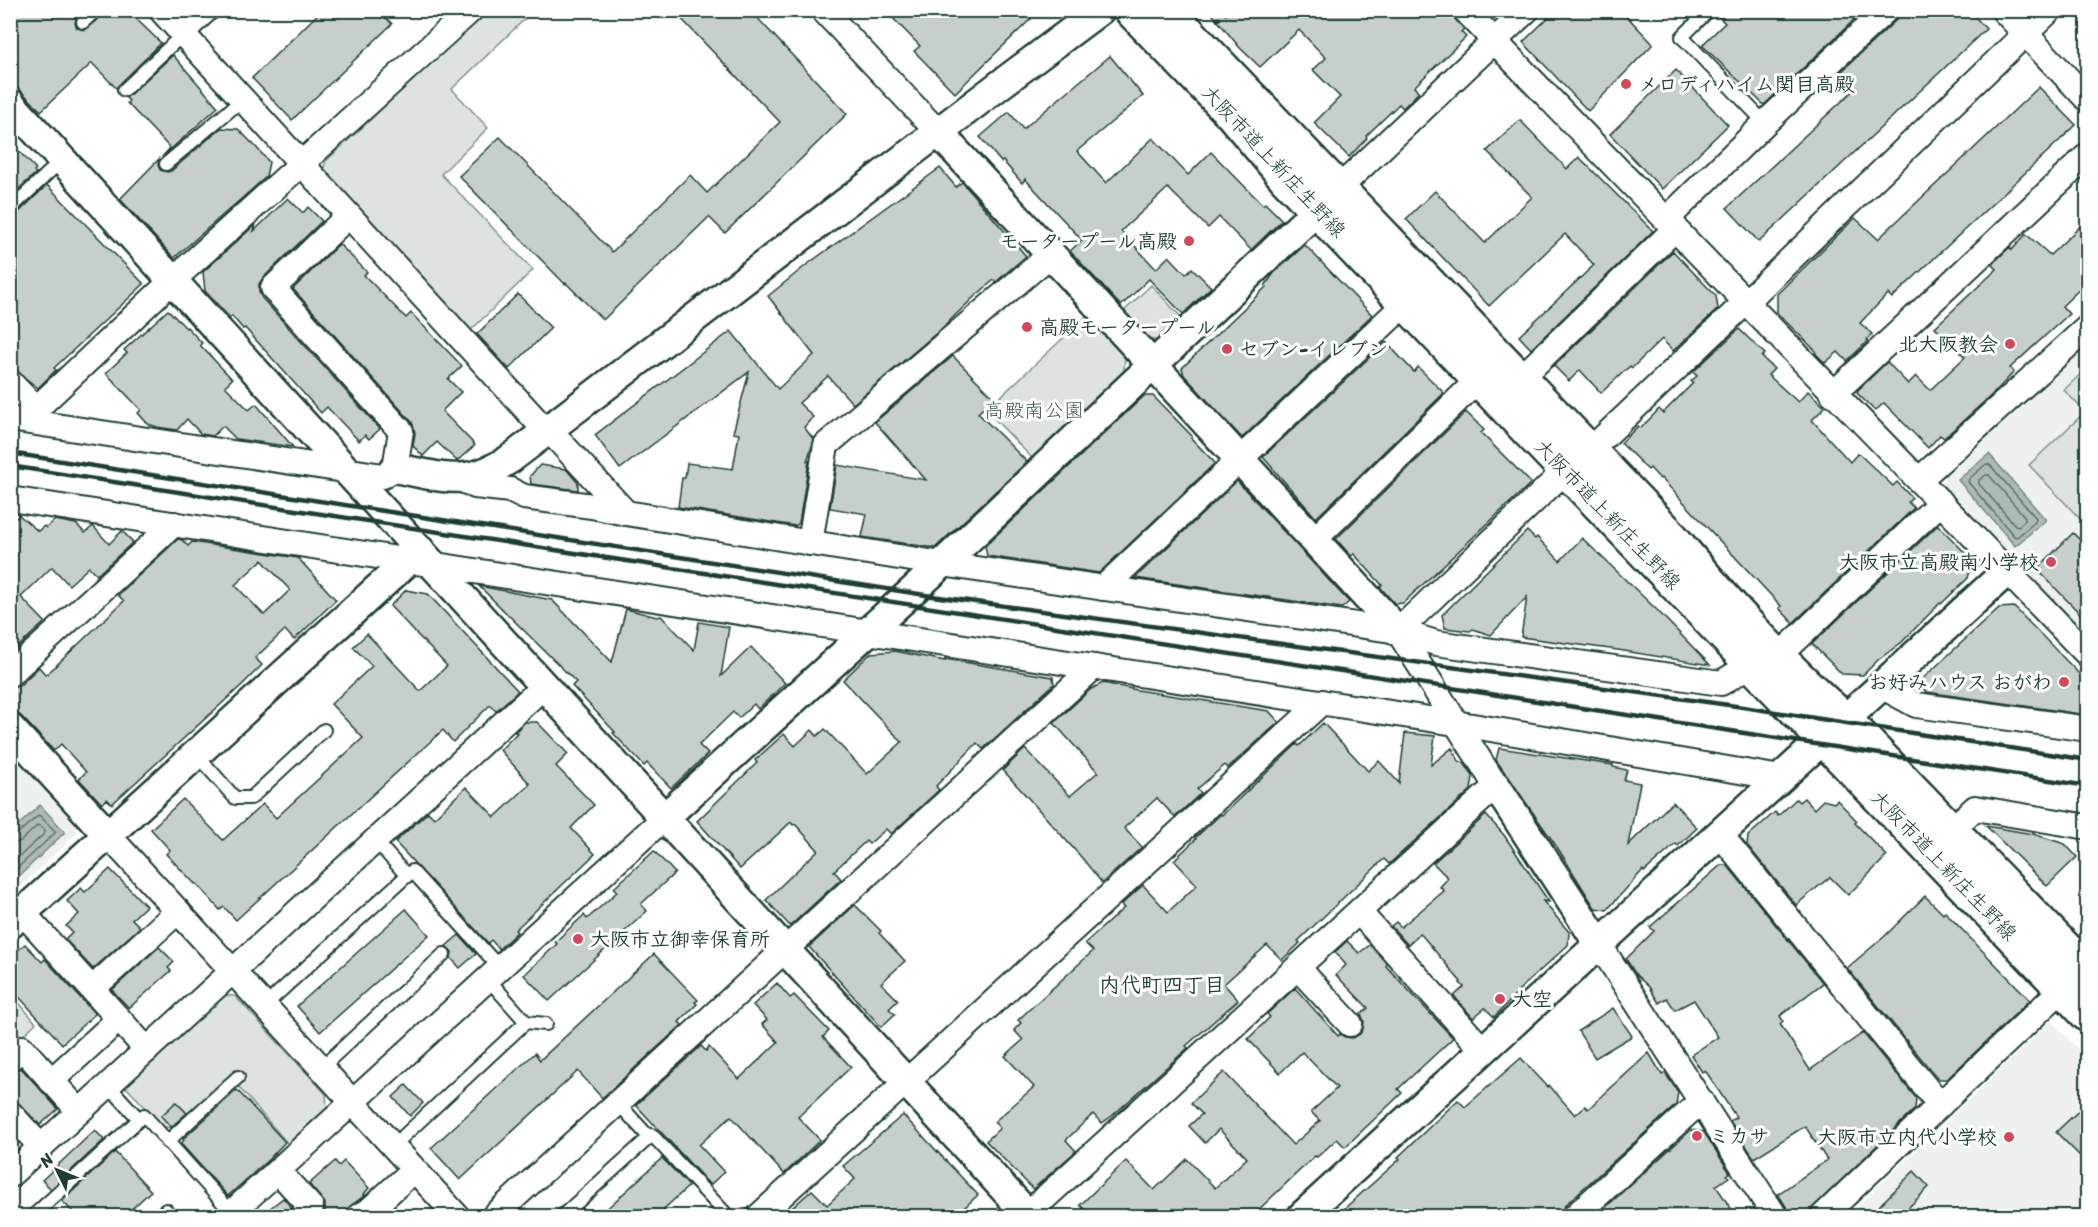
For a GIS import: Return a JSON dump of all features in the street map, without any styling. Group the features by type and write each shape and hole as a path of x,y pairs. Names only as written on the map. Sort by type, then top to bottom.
{"main road":[{"name":"大阪市道上新庄生野線","path":"1131,10 1232,114 1285,177 1328,200 1520,379 1577,460"},
{"name":"大阪市道上新庄生野線","path":"1167,10 1328,200 1406,303 1479,379 1577,460 1766,660 2081,975"},
{"name":"大阪市道上新庄生野線","path":"1834,729 1951,830 2081,975 2088,1016"}],"street":[{"path":"161,10 348,216 626,513"},
{"path":"181,33 206,10"},
{"path":"25,416 471,10"},
{"path":"823,10 1398,631 1455,723 1775,1216"},
{"path":"460,479 479,476 497,468 1100,10"},
{"path":"1465,10 1747,301 1833,394 2088,655"},
{"path":"230,1215 942,564 1527,10"},
{"path":"1520,379 1672,224 1765,123 1886,10"},
{"path":"2003,10 2088,100"},
{"path":"1398,631 2050,10"},
{"path":"10,103 347,470 420,558 544,686 1027,1216 1496,786"},
{"path":"1833,394 2088,155"},
{"path":"348,216 273,288 401,431 395,468"},
{"path":"810,543 826,445 1051,254"},
{"path":"1103,588 1406,303"},
{"path":"1919,480 2088,327"},
{"path":"1314,540 1479,379"},
{"path":"10,382 25,416"},
{"path":"25,416 383,476 395,468 460,479 475,486 510,490 524,497 592,506 942,564 1398,631 1436,643 1721,683 1766,660 1941,502"},
{"path":"10,499 420,558 867,633 1455,723 1781,778"},
{"path":"10,674 174,524"},
{"path":"147,1050 92,989 17,918 196,754 420,558"},
{"path":"1302,1216 2007,571"},
{"path":"494,1216 1094,668"},
{"path":"10,1174 544,686"},
{"path":"1881,686 1917,705 2088,729"},
{"path":"759,1216 1322,702"},
{"path":"10,729 457,1216"},
{"path":"1951,830 1975,808 2088,827"},
{"path":"1720,834 1940,1105"},
{"path":"92,989 178,911"},
{"path":"1359,912 1483,1050"},
{"path":"1298,968 1350,1024"},
{"path":"1823,1216 2081,975"},
{"path":"51,1081 119,1019"},
{"path":"10,1059 22,1048 79,1111"},
{"path":"1575,1216 1701,1101"},
{"path":"11,1116 41,1147"},
{"path":"359,1216 362,1214 363,1216 414,1170"},
{"path":"278,1171 311,1207 305,1213 308,1216"}],"lane":[{"path":"84,22 96,10"},
{"path":"1709,10 1682,37 1765,123"},
{"path":"124,90 179,38 181,33"},
{"path":"166,164 242,100"},
{"path":"10,209 63,160"},
{"path":"196,754 236,798 251,798 324,730"},
{"path":"375,840 407,876"},
{"path":"264,1006 412,871 494,974 526,1022"},
{"path":"321,1068 444,954"},
{"path":"393,1146 526,1022 546,1024"},
{"path":"167,1142 238,1077"},
{"path":"108,1085 139,1119"},
{"path":"618,1103 649,1137"},
{"path":"33,1216 144,1115 230,1215"},
{"path":"562,1216 652,1135 728,1216"}],"shaded area":[{"name":"大阪市立高殿南小学校","path":"2087,341 2087,635 1942,488 1946,471"},
{"path":"11,753 76,825 77,833 11,895"},
{"name":"大阪市立内代小学校","path":"2051,1021 2087,1058 2087,1216 1848,1216"}],"green space":[{"path":"487,11 533,11 452,89 488,128 441,174 533,270 469,332 323,179 325,162"},
{"path":"1151,285 1182,318 1158,340 1148,340 1122,313"},
{"name":"高殿南公園","path":"1088,315 1125,356 1124,371 1032,458 986,410"},
{"path":"2087,368 2087,526 2029,465 2085,412 2064,390"},
{"path":"11,993 36,1023 11,1047"},
{"path":"222,995 235,996 326,1094 327,1108 288,1144 229,1076 174,1128 164,1127 124,1085"}],"water":[{"path":"1989,454 2046,520 2015,546 1958,480"},
{"path":"40,805 65,832 11,884 11,832"}],"building":[{"path":"10,10 83,10 77,16 75,23 77,28 84,30 102,16 104,10 127,10 161,43 116,88 92,63 41,111 10,80"},
{"path":"322,10 379,10 392,24 292,120 252,78"},
{"path":"673,10 750,10 847,114 725,233 709,217 603,320 459,176 500,137 612,252 690,175 707,193 780,122"},
{"path":"885,10 1040,10 955,93 914,51 920,46"},
{"path":"1209,10 1447,10 1464,29 1461,32 1466,37 1414,87 1419,92 1403,108 1399,104 1366,136 1367,138 1349,157 1314,123 1340,97 1313,70 1326,58 1299,30 1260,67 1240,48"},
{"path":"1556,10 1621,10 1653,44 1588,111 1523,42"},
{"path":"1717,10 1844,10 1854,20 1764,105 1702,45 1725,23 1716,14"},
{"path":"1903,10 1969,10 1986,29 1759,242 1727,208 1855,89 1840,73 1896,20"},
{"path":"173,55 218,107 162,157 170,148 127,103 129,101 126,98"},
{"path":"1110,56 1143,96 1077,151 1106,183 1153,138 1188,175 1211,152 1263,205 1265,203 1282,220 1251,250 1219,217 1208,228 1168,188 1121,231 1156,269 1169,256 1186,274 1192,268 1211,287 1183,314 1149,279 1121,306 1070,251 1082,240 1025,179 1022,183 1003,161 1001,162 980,137 1009,112 1023,129"},
{"path":"1676,70 1728,125 1662,189 1610,134"},
{"path":"2039,87 2076,125 1892,298 1888,294 1860,323 1872,334 1868,341 1847,361 1838,352 1825,363 1816,351 1777,313 1777,294 1855,218 1878,239"},
{"path":"1520,120 1567,169 1579,157 1653,231 1531,349 1519,336 1594,265 1565,234 1489,306 1406,219 1435,191 1485,243 1532,197 1487,151"},
{"path":"221,128 238,129 255,146 269,162 266,177 174,258 120,199 159,159 160,170 171,171"},
{"path":"10,142 36,169 34,171 36,173 10,197"},
{"path":"940,168 956,187 962,182 1026,256 996,282 994,280 940,330 853,404 828,376 799,403 813,417 804,427 814,440 807,461 809,461 799,523 795,526 678,507 682,478 685,478 687,463 733,469 739,434 733,433 749,372 620,469 595,435 731,331 778,389 814,355 768,296 809,263"},
{"path":"47,185 144,284 54,368 56,370 38,388 10,366 10,217 16,215"},
{"path":"288,198 303,213 308,207 322,221 263,278 259,284 259,292 380,429 369,439 365,435 359,441 327,407 321,413 245,328 243,329 232,316 230,318 205,291 203,272 256,224 254,231"},
{"path":"2088,219 2088,281 2062,306 2069,314 2010,368 2014,372 1995,392 1944,438 1940,435 1928,448 1884,403 1875,411 1857,393 1887,362 1908,384 1916,376 1930,390 1965,357 1935,327 1997,269 1992,264 2010,247 2012,250 2026,234 2050,255"},
{"path":"339,244 367,272 364,275 406,318 411,313 462,366 448,379 461,392 442,411 475,445 457,461 437,442 423,456 413,446 415,433 412,422 293,289"},
{"path":"1305,245 1372,315 1242,438 1184,375 1182,368 1266,287 1274,273"},
{"path":"1673,251 1716,296 1718,309 1673,351 1662,339 1632,368 1630,366 1601,393 1580,370 1569,381 1554,366"},
{"path":"518,294 551,328 509,369 477,334"},
{"path":"168,310 202,343 200,345 232,379 225,386 249,410 256,404 293,447 236,439 223,426 213,436 201,434 187,419 177,430 148,424 138,413 141,410 106,373 127,353 124,350"},
{"path":"1739,329 1765,354 1762,357 1774,369 1768,375 1798,402 1808,391 1825,407 1812,420 1850,462 1858,453 1893,486 1897,482 1912,498 1908,502 1914,508 1793,623 1779,608 1781,606 1661,478 1650,468 1648,470 1621,443 1638,426 1641,428 1659,409 1663,413 1693,383 1691,381 1697,376 1693,372"},
{"path":"1386,342 1414,372 1418,367 1444,393 1316,518 1263,457"},
{"path":"953,356 994,398 978,413 1027,462 935,548 862,537 867,514 830,508 837,465 926,480 875,422"},
{"path":"1144,396 1153,396 1215,463 1099,573 987,556 985,546"},
{"path":"1466,412 1484,430 1481,433 1531,483 1403,603 1395,604 1380,587 1382,585 1354,554 1351,556 1336,539"},
{"path":"540,465 566,469 578,483 578,490 531,484 530,476"},
{"path":"1237,481 1349,602 1342,608 1135,578"},
{"path":"19,515 38,531 44,526 46,528 55,520 76,524 85,533 93,526 109,544 122,531 133,542 97,575 89,567 69,585 52,567 21,597 45,622 10,654 10,524"},
{"path":"1938,525 1973,561 1968,578 1902,642 1863,675 1842,674 1812,644"},
{"path":"1527,531 1535,539 1537,537 1560,561 1582,538 1710,665 1521,637 1527,597 1491,635 1473,629 1470,631 1445,628 1442,615"},
{"path":"2073,533 2088,548 2088,622 2037,569"},
{"path":"178,539 188,546 192,542 298,558 336,600 294,640 285,630 255,658 262,665 242,685 112,804 107,799 102,804 79,779 86,772 61,744 54,751 11,708 13,688 20,685 39,667 46,675 124,601 118,595","holes":["262,560 290,590 264,615 235,585"]},
{"path":"479,586 552,600 612,662 626,609 661,616 694,650 699,622 729,627 721,676 751,647 785,683 758,709 754,704 739,718 733,712 699,745 708,754 671,788 647,763 644,766 572,686 576,682"},
{"path":"406,590 428,594 518,691 496,711 490,705 453,742 443,730 236,920 224,907 220,910 166,854 170,850 151,829 183,799 223,840 263,804 276,818 363,738 331,704 372,666 353,647 367,634 420,691 447,666 390,606"},
{"path":"2014,607 2088,683 2088,715 1926,692 1919,682 1999,608"},
{"path":"895,651 1053,677 1054,684 983,749 977,743 936,786 939,790 891,834 886,829 869,844 866,841 834,871 841,879 790,926 766,900 818,850 795,824 791,822 740,869 697,821 757,763 755,760 784,734 795,746 812,730 817,736 825,729 867,774 902,742 843,680 871,653"},
{"path":"1103,683 1269,711 1279,722 1228,768 1225,765 1197,789 1201,793 1175,817 1157,798 1124,828 1142,847 1102,883 1003,770 1025,749 1070,796 1098,772 1054,723 1091,689"},
{"path":"525,722 537,722 568,754 556,766 594,805 571,828 595,854 515,930 517,932 499,949 491,940 488,943 395,842 428,812 434,818 466,787 495,817 530,784 500,750"},
{"path":"1323,723 1368,771 1379,761 1399,783 1405,733 1435,736 1431,765 1452,748 1459,761 1464,763 1473,776 1471,790 1389,864 1384,859 1298,941 1300,943 1282,960 1267,945 1224,984 1238,1000 1112,1116 1102,1123 1093,1114 1066,1140 1076,1151 1033,1189 986,1141 1000,1128 994,1122 1034,1087 1005,1056 1023,1040 1014,1030 1021,1023 1018,1020 1093,951 1085,943 1124,908 1121,905 1143,885 1168,912 1197,885 1174,860 1297,744 1299,746"},
{"path":"1499,748 1613,765 1613,767 1627,770 1624,780 1640,783 1628,845 1673,802 1697,828 1678,846 1676,844 1644,872 1643,870 1607,910 1595,908 1557,847 1496,760"},
{"path":"1804,798 1814,809 1823,800 1834,803 1837,800 1857,821 1855,823 1887,856 1848,895 1830,877 1796,905 1747,845 1748,836 1775,812 1778,816 1796,799 1799,802"},
{"path":"1486,815 1504,835 1549,902 1543,901 1569,932 1568,945 1518,991 1494,1017 1485,1008 1473,1018 1454,996 1464,987 1461,982 1420,933 1408,945 1391,926 1396,922 1401,927 1444,891 1440,887 1448,878 1433,863"},
{"path":"1986,826 2033,834 2065,844 2077,857 2047,886"},
{"path":"654,851 675,873 641,904 647,911 549,1001 524,975 584,915 587,919 617,892 614,888"},
{"path":"1721,865 1727,865 1823,983 1780,1016 1783,1021 1780,1024 1810,1070 1863,1033 1916,1098 1915,1109 1805,1215 1790,1213 1778,1194 1827,1160 1805,1126 1754,1158 1730,1121 1736,1117 1705,1070 1702,1072 1691,1055 1718,1037 1694,1000 1675,1010 1667,998 1659,1003 1626,959 1654,931 1650,927"},
{"path":"110,869 146,906 132,919 140,927 93,969 65,939 72,932 66,926 79,914 67,901 81,888 85,892"},
{"path":"1925,896 1943,914 1945,912 2030,1000 1947,1079 1938,1079 1847,968 1885,936"},
{"path":"855,905 881,931 879,933 905,961 881,983 898,1000 889,1009 895,1014 881,1027 809,947"},
{"path":"406,909 429,935 320,1032 297,1006"},
{"path":"459,935 476,954 460,968 451,958 452,952 446,946"},
{"path":"1347,941 1359,953 1370,945 1387,964 1386,966 1453,1038 1398,1089 1402,1093 1345,1147 1337,1139 1317,1157 1315,1156 1252,1216 1091,1216 1080,1205 1126,1161 1154,1190 1187,1159 1215,1188 1247,1158 1219,1129 1205,1143 1189,1126 1202,1114 1191,1103 1224,1072 1293,1145 1320,1121 1311,1112 1337,1088 1302,1052 1280,1073 1248,1039 1270,1017 1267,1014 1295,988 1338,1036 1340,1034 1353,1038 1360,1034 1364,1021 1361,1014 1368,1008 1336,975 1346,965 1335,952"},
{"path":"25,944 42,962 45,959 95,1014 62,1044 10,987 10,957"},
{"path":"159,947 174,962 168,968 171,971 129,1008 112,990"},
{"path":"654,954 698,1000 695,1002 697,1004 679,1022 682,1025 602,1098 578,1071 460,1180 431,1148 535,1053 540,1060"},
{"path":"777,983 790,998 794,995 829,1031 823,1037 851,1067 798,1117 820,1140 784,1174 731,1116 699,1145 724,1172 710,1185 636,1105 701,1046 706,1051 709,1047 739,1079 778,1042 762,1024 767,1020 753,1005"},
{"path":"1613,1008 1632,1036 1595,1058 1578,1031"},
{"path":"1649,1053 1662,1075 1665,1073 1678,1092 1676,1105 1565,1205 1561,1216 1336,1216 1400,1159 1398,1157 1458,1100 1465,1107 1521,1058 1575,1115 1585,1106 1588,1109"},
{"path":"21,1068 58,1109 40,1125 10,1095 10,1073"},
{"path":"406,1085 423,1103 410,1116 393,1097"},
{"path":"237,1090 285,1142 228,1196 181,1144 183,1139"},
{"path":"176,1102 187,1113 171,1127 161,1116"},
{"path":"2088,1102 2088,1164 2056,1132"},
{"path":"903,1115 978,1195 965,1207 974,1216 783,1216 812,1190 827,1205 855,1179 843,1166"},
{"path":"95,1130 104,1140 51,1189 42,1180"},
{"path":"1691,1130 1704,1132 1730,1173 1727,1175 1729,1177 1716,1186 1736,1216 1596,1216"},
{"path":"115,1152 151,1191 124,1216 77,1216 62,1201"},
{"path":"662,1158 689,1186 656,1216 599,1216"},
{"path":"335,1161 339,1166 344,1161 369,1188 365,1195 347,1209 345,1216 322,1216 325,1203 309,1184"},
{"path":"1914,1171 1929,1187 1900,1216 1869,1216"},
{"path":"283,1198 292,1208 291,1216 260,1216"}],"railway":[{"path":"10,453 932,596 1736,706 2088,760"},
{"path":"10,466 2088,786"}],"place":[{"name":"メロディハイム関目高殿","path":"1626,84"},
{"name":"モータープール高殿","path":"1189,241"},
{"name":"高殿モータープール","path":"1027,327"},
{"name":"北大阪教会","path":"2010,344"},
{"name":"セブン-イレブン","path":"1227,349"},
{"name":"大阪市立高殿南小学校","path":"2051,562"},
{"name":"お好みハウス おがわ","path":"2064,682"},
{"name":"大阪市立御幸保育所","path":"578,939"},
{"name":"大空","path":"1500,999"},
{"name":"ミカサ","path":"1697,1136"},
{"name":"大阪市立内代小学校","path":"2009,1137"}],"district":[{"name":"内代町四丁目","path":"1162,985"}]}
